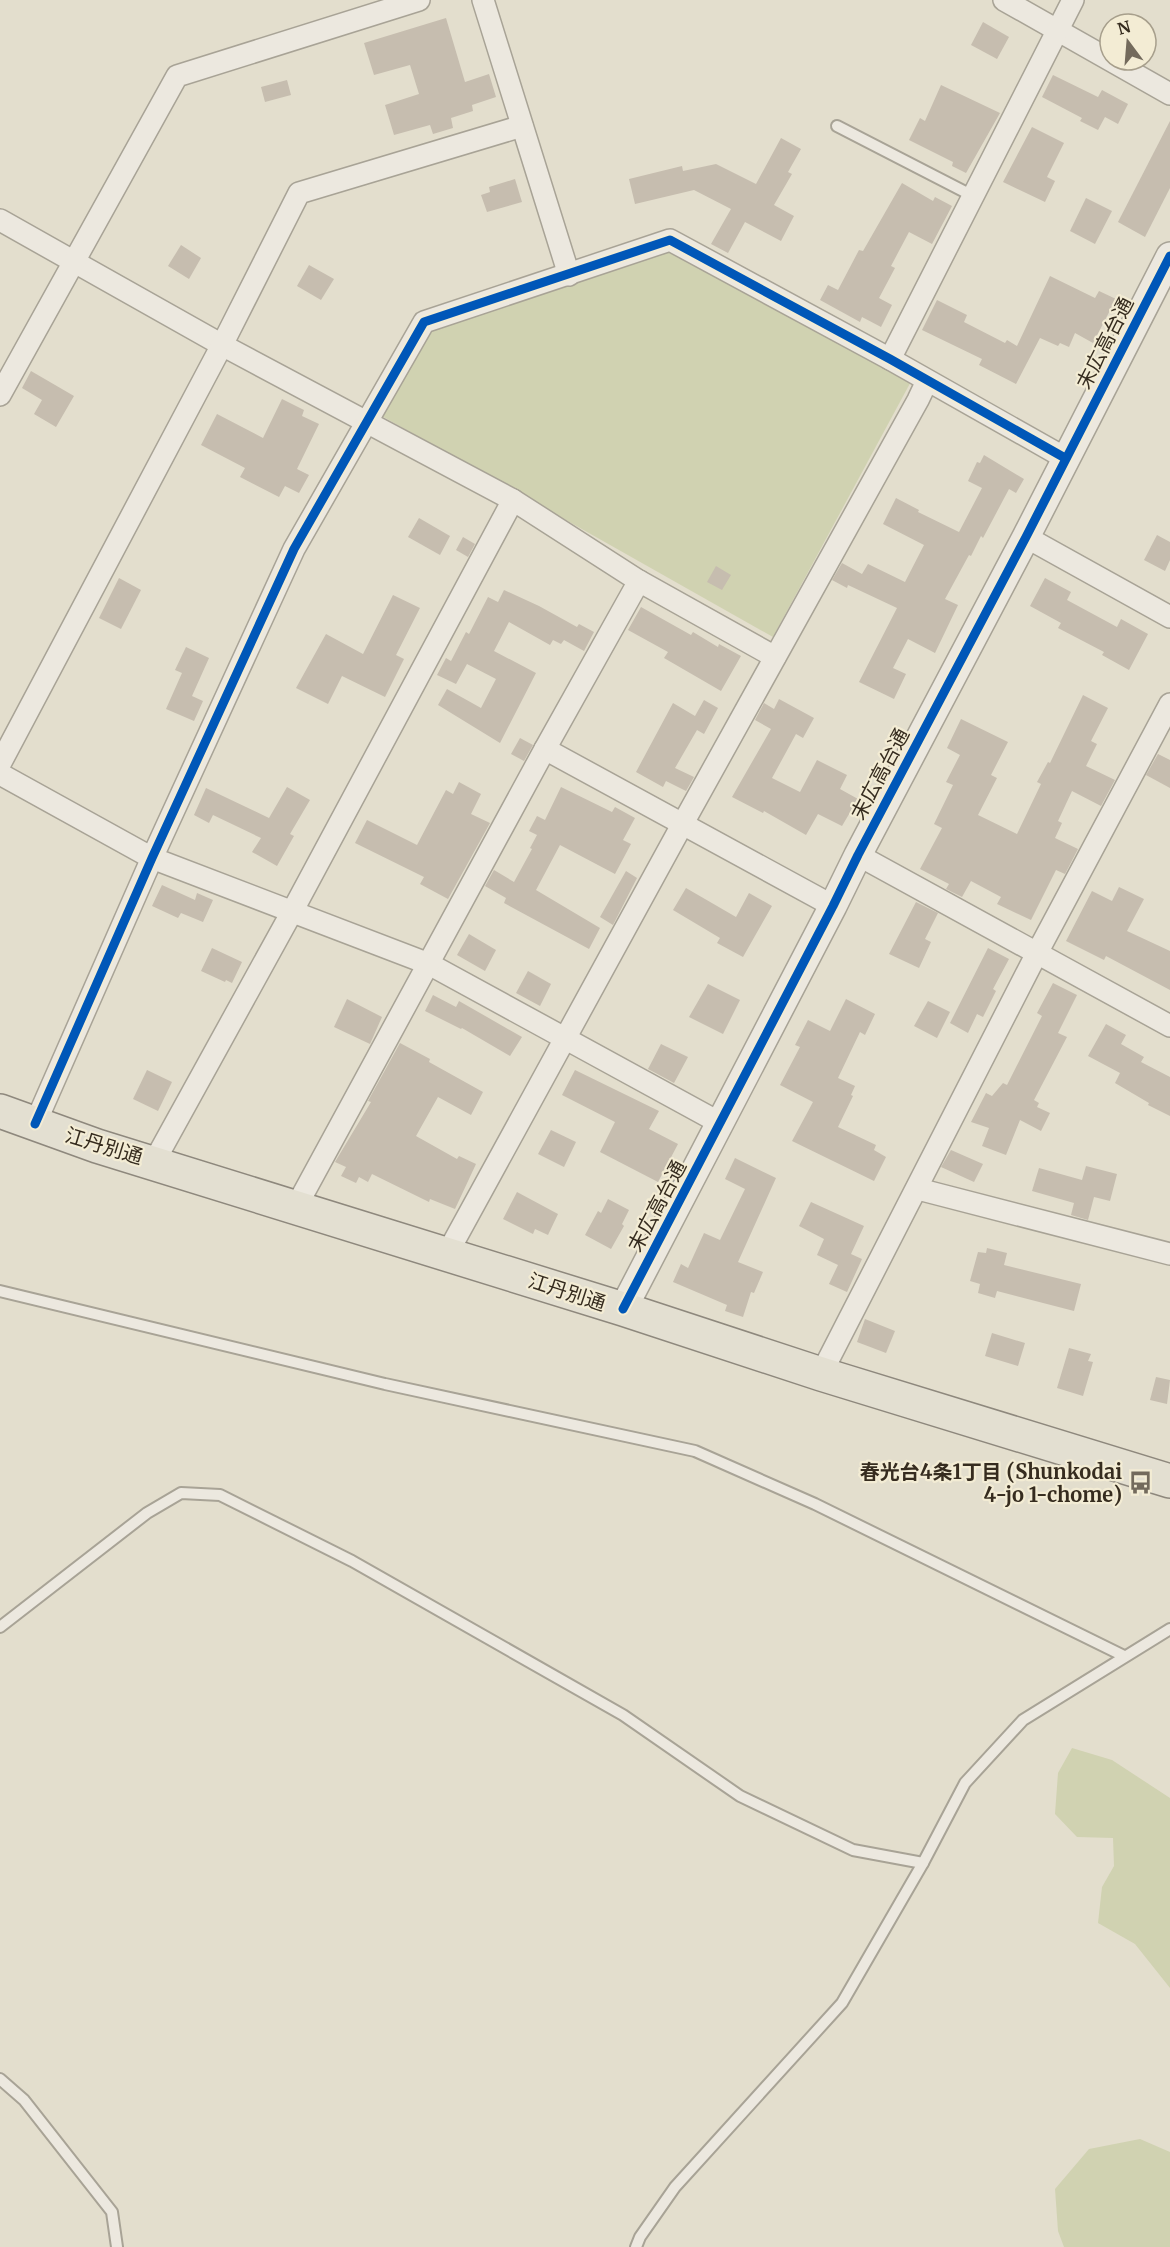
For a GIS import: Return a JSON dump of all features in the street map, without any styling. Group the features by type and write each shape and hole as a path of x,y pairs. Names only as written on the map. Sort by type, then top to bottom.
{"main road":[{"name":"江丹別通","path":"0,1111 97,1146 623,1309 821,1374 1170,1480"}],"street":[{"path":"0,395 177,76 419,0"},
{"path":"483,0 569,275"},
{"path":"1004,0 1170,94"},
{"path":"890,359 1073,0"},
{"path":"0,764 222,345 299,193 522,126"},
{"path":"0,220 222,345 513,500 639,581 775,657"},
{"path":"35,1124 152,858 294,549 424,322 670,240 890,359 1065,458"},
{"name":"末広高台通","path":"623,1309 1170,256"},
{"path":"447,1254 927,381"},
{"path":"154,1162 293,910 513,500"},
{"path":"1026,537 1170,616"},
{"path":"296,1207 639,581"},
{"path":"821,1374 1037,954 1170,704"},
{"path":"545,749 833,906"},
{"path":"0,774 152,858 293,910 429,964 720,1123"},
{"path":"858,855 1170,1026"},
{"path":"918,1189 1170,1254"}],"lane":[{"path":"837,126 973,196"},
{"path":"0,1291 385,1384 695,1451 815,1504 1124,1656"},
{"path":"0,1627 147,1513 181,1493 220,1496 352,1560 623,1715 740,1796 853,1850 923,1863"},
{"path":"636,2247 640,2237 675,2187 842,2003 923,1863 965,1783 1023,1720 1170,1629"},
{"path":"0,2079 24,2100 112,2212 117,2247"}],"green space":[{"path":"678,245 914,376 773,637 380,415 427,333"},
{"path":"1072,1748 1112,1760 1170,1798 1170,1988 1135,1944 1098,1923 1102,1887 1114,1866 1113,1838 1077,1837 1055,1814 1058,1773"},
{"path":"1140,2139 1170,2152 1170,2247 1064,2247 1058,2231 1055,2189 1089,2149"}],"building":[{"path":"446,18 465,82 489,74 496,97 472,105 473,111 451,118 453,128 433,134 430,125 394,135 385,105 419,94 410,65 374,75 364,43"},
{"path":"983,22 1009,37 997,59 971,45"},
{"path":"1053,75 1098,97 1102,90 1128,104 1118,124 1105,117 1098,130 1080,121 1082,118 1042,97"},
{"path":"287,80 291,95 265,102 261,87"},
{"path":"941,85 1000,113 966,173 952,166 953,162 909,140 920,118 925,121"},
{"path":"1170,121 1170,188 1145,237 1118,222"},
{"path":"1032,127 1064,143 1047,177 1055,181 1045,202 1003,182"},
{"path":"781,138 801,149 788,172 792,174 774,205 794,216 781,241 745,222 728,253 711,244 731,209 694,190 635,204 629,179 682,166 683,171 716,164 756,184"},
{"path":"515,179 522,202 487,212 481,195 490,192 489,187"},
{"path":"902,183 933,201 935,197 952,206 932,244 909,232 891,266 895,268 879,298 892,305 881,327 862,317 860,322 820,300 828,285 838,290 859,250 863,251"},
{"path":"1086,198 1112,211 1095,244 1070,231"},
{"path":"181,245 201,258 189,279 168,266"},
{"path":"309,265 334,279 321,300 297,286"},
{"path":"1050,276 1095,298 1099,291 1116,299 1093,343 1075,333 1069,347 1060,343 1058,346 1040,338 1016,384 979,365 982,359 922,330 937,300 967,315 964,322 1005,343 1007,340 1017,346"},
{"path":"31,371 74,396 56,427 34,414 42,400 22,388"},
{"path":"282,399 304,410 302,416 319,424 297,469 309,475 299,493 285,486 279,497 240,477 245,468 201,445 217,414 263,438"},
{"path":"984,455 1024,479 1016,493 1009,489 983,538 981,536 971,556 969,555 945,599 958,605 935,653 908,639 893,668 906,674 894,699 859,682 897,608 832,580 842,563 862,574 868,564 905,582 924,545 883,524 896,498 919,510 918,512 959,532 982,488 968,481 977,462 980,463"},
{"path":"419,518 450,536 440,555 408,537"},
{"path":"1157,535 1170,542 1170,560 1165,571 1144,560"},
{"path":"463,537 475,544 468,557 456,550"},
{"path":"716,566 731,575 722,590 707,582"},
{"path":"119,578 141,590 121,629 99,618"},
{"path":"1045,578 1071,592 1067,600 1117,627 1121,619 1148,634 1129,670 1102,655 1104,652 1058,628 1061,623 1030,606"},
{"path":"504,590 577,627 579,624 594,632 584,651 564,640 561,644 553,640 550,645 509,622 494,651 536,673 500,743 438,705 447,689 481,708 496,679 467,664 456,684 437,675 446,658 451,661 466,632 469,634 488,597 498,602"},
{"path":"393,595 420,608 396,655 404,659 385,697 342,676 328,704 296,688 326,634 363,654"},
{"path":"641,607 691,635 693,632 718,647 719,644 741,656 721,691 664,658 668,652 628,630"},
{"path":"186,647 209,658 192,696 203,701 194,721 166,709 182,673 175,670"},
{"path":"1083,695 1108,708 1091,741 1097,744 1086,766 1115,780 1101,806 1072,791 1058,821 1062,823 1055,838 1078,849 1065,874 1056,870 1031,920 997,904 1001,897 971,881 962,897 946,889 949,884 920,869 942,828 934,824 953,785 946,782 960,755 947,748 961,719 1008,742 991,775 997,778 978,815 1017,834 1041,784 1037,782 1048,762 1050,763"},
{"path":"779,699 814,718 803,738 796,734 772,778 800,792 817,760 847,775 840,789 858,799 842,826 818,814 806,835 764,811 763,813 732,797 771,729 755,720 764,703 774,709"},
{"path":"704,700 718,708 704,734 697,730 675,768 694,777 686,791 666,781 663,787 636,772 673,703 695,716"},
{"path":"520,738 533,745 524,761 511,754"},
{"path":"1158,754 1170,760 1170,788 1146,775"},
{"path":"459,782 481,794 471,814 490,823 448,899 420,884 424,877 355,843 367,820 417,845 446,790 453,794"},
{"path":"287,787 310,800 290,834 294,836 277,866 252,852 261,838 213,815 209,823 194,815 206,788 269,818"},
{"path":"561,787 612,812 615,807 635,818 623,840 631,844 615,874 560,845 536,890 600,928 589,949 504,903 506,898 485,886 494,870 514,882 537,835 529,831 537,816 545,820"},
{"path":"626,871 637,878 613,925 600,917"},
{"path":"162,885 195,900 197,893 213,900 203,922 181,913 178,918 152,906"},
{"path":"1119,887 1144,899 1127,931 1170,951 1170,990 1106,956 1104,960 1066,941 1092,891 1112,901"},
{"path":"686,888 736,917 749,893 772,906 743,957 717,943 720,938 673,910"},
{"path":"916,902 938,913 925,939 931,942 919,968 889,954"},
{"path":"469,934 496,950 485,971 457,955"},
{"path":"212,948 242,962 232,983 201,971"},
{"path":"988,948 1009,959 993,989 996,991 983,1017 977,1014 968,1033 950,1023"},
{"path":"528,971 551,984 540,1006 516,993"},
{"path":"1053,983 1077,995 1058,1033 1067,1037 1034,1100 1039,1103 1037,1107 1050,1113 1041,1131 1020,1120 1006,1155 982,1146 989,1128 971,1122 986,1093 992,1096 1003,1083 1007,1085 1042,1016 1037,1013"},
{"path":"708,984 740,1000 723,1034 689,1017"},
{"path":"433,995 456,1007 459,1001 522,1037 510,1056 462,1028 425,1011"},
{"path":"347,999 382,1017 370,1044 334,1027"},
{"path":"846,999 875,1014 865,1035 860,1032 838,1078 855,1086 851,1095 853,1096 838,1127 876,1145 874,1150 886,1157 874,1181 792,1141 813,1102 780,1085 800,1047 795,1045 808,1020 830,1031"},
{"path":"928,1001 950,1012 937,1038 914,1026"},
{"path":"1106,1024 1126,1035 1121,1044 1144,1057 1141,1062 1170,1077 1170,1116 1148,1105 1149,1103 1115,1083 1120,1073 1088,1056"},
{"path":"400,1043 483,1092 471,1115 438,1097 416,1136 457,1159 459,1156 476,1164 455,1209 430,1199 429,1202 372,1174 368,1182 359,1177 356,1183 341,1176 346,1167 335,1162 371,1102 368,1101"},
{"path":"661,1044 688,1057 674,1083 648,1069"},
{"path":"147,1070 172,1082 158,1111 133,1099"},
{"path":"575,1070 659,1111 649,1129 678,1144 658,1182 600,1152 615,1122 562,1095"},
{"path":"551,1130 576,1142 564,1167 538,1154"},
{"path":"951,1150 983,1164 974,1182 941,1167"},
{"path":"735,1158 776,1178 738,1262 763,1272 754,1293 751,1292 743,1317 725,1311 727,1305 673,1282 681,1264 688,1268 704,1233 720,1240 745,1189 725,1179"},
{"path":"1086,1166 1117,1174 1110,1201 1094,1197 1088,1220 1071,1215 1074,1203 1032,1191 1039,1168 1082,1180"},
{"path":"517,1192 558,1214 548,1235 535,1229 533,1234 503,1219"},
{"path":"608,1199 629,1210 622,1224 624,1226 611,1249 585,1235 598,1211 601,1213"},
{"path":"811,1202 864,1226 851,1254 862,1259 847,1292 829,1284 838,1265 817,1255 824,1239 799,1226"},
{"path":"987,1248 1007,1253 1004,1265 1081,1284 1074,1311 997,1291 995,1298 978,1293 980,1284 970,1281 978,1252 986,1253"},
{"path":"865,1319 895,1331 886,1353 857,1342"},
{"path":"992,1333 1025,1343 1018,1366 985,1356"},
{"path":"1069,1348 1091,1354 1088,1361 1093,1362 1083,1396 1057,1388"},
{"path":"1156,1377 1170,1380 1167,1404 1150,1400"}],"cycle path":[{"path":"35,1124 152,858 294,549 424,322 670,240 890,359 1065,458"},
{"path":"623,1309 1170,256"}],"place":[{"name":"春光台4条1丁目 (Shunkodai 4-jo 1-chome)","path":"1140,1483"}]}
